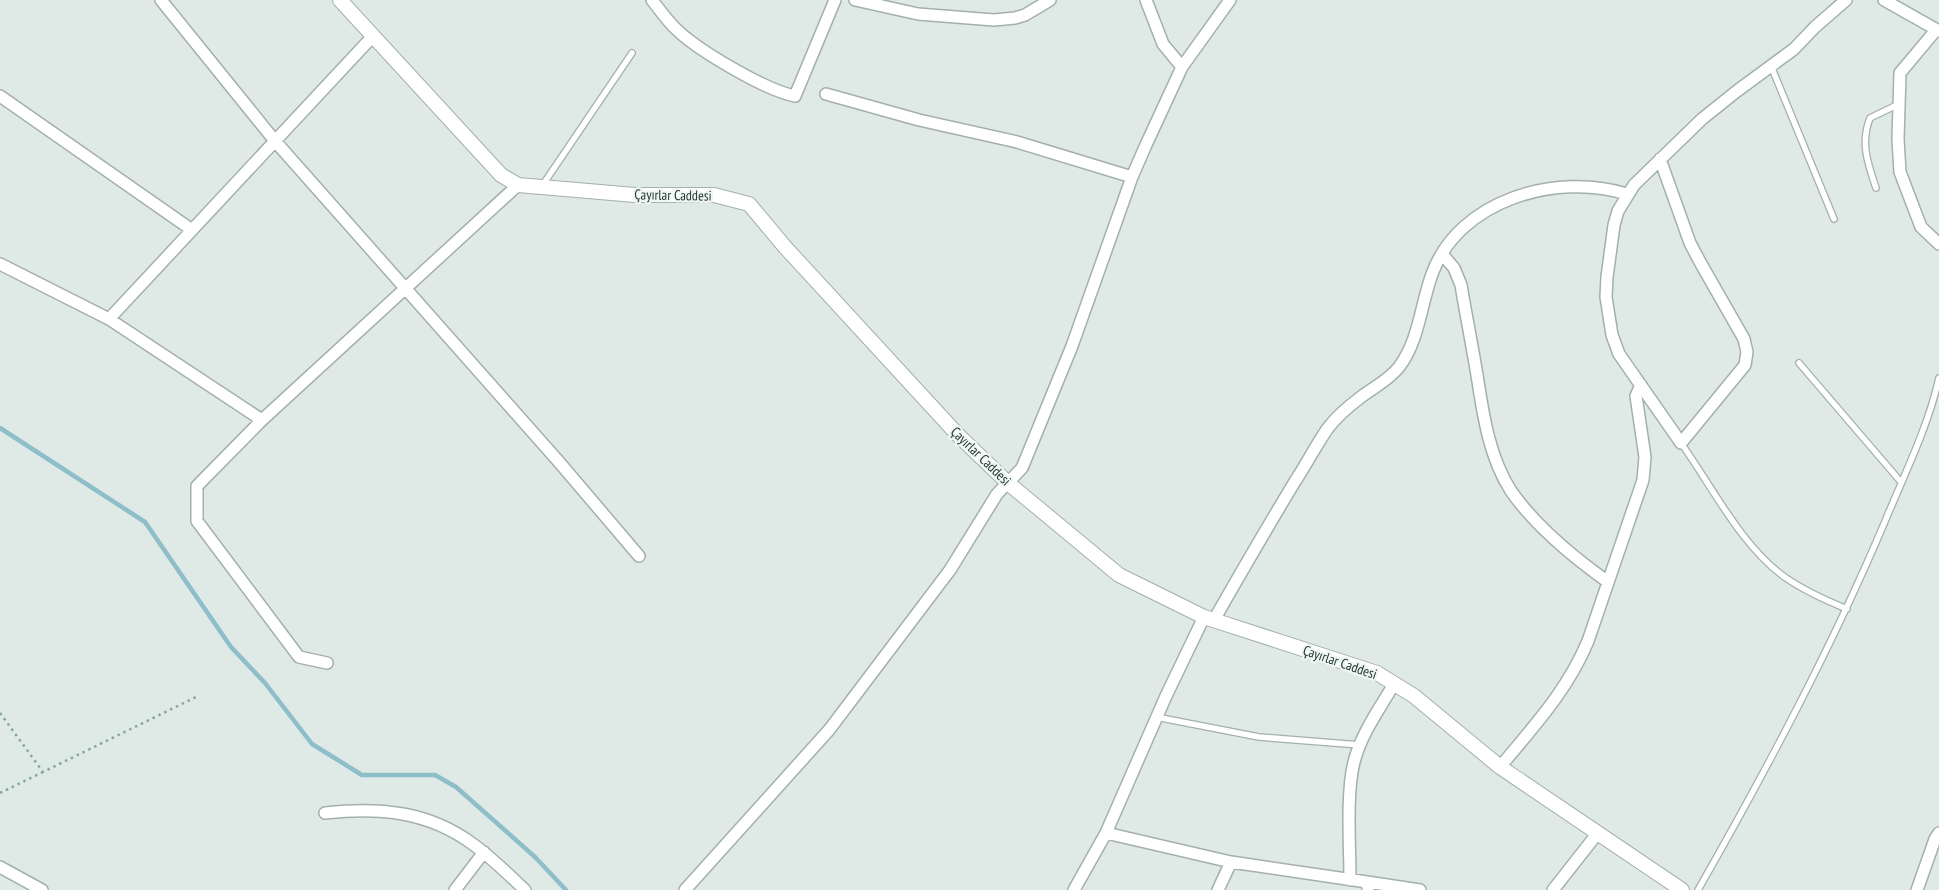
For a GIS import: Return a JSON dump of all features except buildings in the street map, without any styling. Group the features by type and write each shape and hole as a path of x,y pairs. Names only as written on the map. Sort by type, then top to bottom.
{"street":[{"path":"161,0 275,140 559,462 638,556"},
{"path":"327,664 299,657 196,521 198,486 262,420 518,186 501,175 340,0"},
{"path":"657,2 675,29 716,59 782,93 794,96 836,0"},
{"path":"855,0 918,14 994,20 1015,18 1050,0"},
{"path":"1146,0 1163,44 1182,66"},
{"path":"685,890 829,730 950,570 997,494 1022,468 1072,346 1132,178 1182,66 1230,0"},
{"path":"1660,159 1690,243 1744,338 1747,352 1745,365 1735,379 1681,443 1619,354 1612,335 1606,297 1606,277 1618,211 1627,194 1643,174 1702,120 1794,49 1815,27 1846,0"},
{"path":"1884,0 1937,30 1900,73 1898,139 1900,172 1921,227 1939,244"},
{"path":"109,319 373,36"},
{"path":"826,94 919,120 1017,142 1132,178"},
{"path":"0,96 192,230"},
{"name":"Çayırlar Caddesi","path":"518,186 635,195 714,195 748,204 958,436 1008,483 1119,575 1209,619 1377,673 1414,696 1500,767 1682,890"},
{"path":"1074,890 1106,833 1156,717 1209,619 1328,429 1350,405 1392,375 1405,358 1413,339 1432,274 1442,254 1457,234 1469,222 1489,209 1512,198 1545,190 1566,188 1607,189 1627,194"},
{"path":"1442,254 1454,268 1461,285 1486,429 1508,484 1524,507 1554,538 1571,554 1608,582"},
{"path":"0,264 109,319 262,420"},
{"path":"1500,767 1559,695 1570,679 1588,642 1643,480 1644,457 1636,396 1641,385"},
{"path":"1350,880 1350,801 1354,763 1360,745 1394,684"},
{"path":"325,813 361,810 398,812 438,824 464,838 484,852 526,890"},
{"path":"1106,833 1231,862 1350,880 1368,886 1420,890"},
{"path":"1917,890 1931,848 1939,833"},
{"path":"1553,890 1597,834"},
{"path":"455,890 484,852"},
{"path":"1218,890 1231,862"},
{"path":"0,868 42,890"}],"lane":[{"path":"541,188 632,53"},
{"path":"1771,66 1834,219"},
{"path":"1876,188 1864,144 1867,125 1870,118 1899,104"},
{"path":"1799,363 1901,482"},
{"path":"1698,890 1810,686 1847,609 1923,431 1939,378"},
{"path":"1681,443 1743,536 1764,559 1785,577 1814,596 1847,609"},
{"path":"1156,717 1259,738 1360,745"}],"path":[{"path":"0,793 196,697"},
{"path":"0,714 43,772"}],"waterway":[{"path":"0,428 145,522 231,647 265,683 312,744 362,775 435,775 456,787 535,857 566,890"}]}
